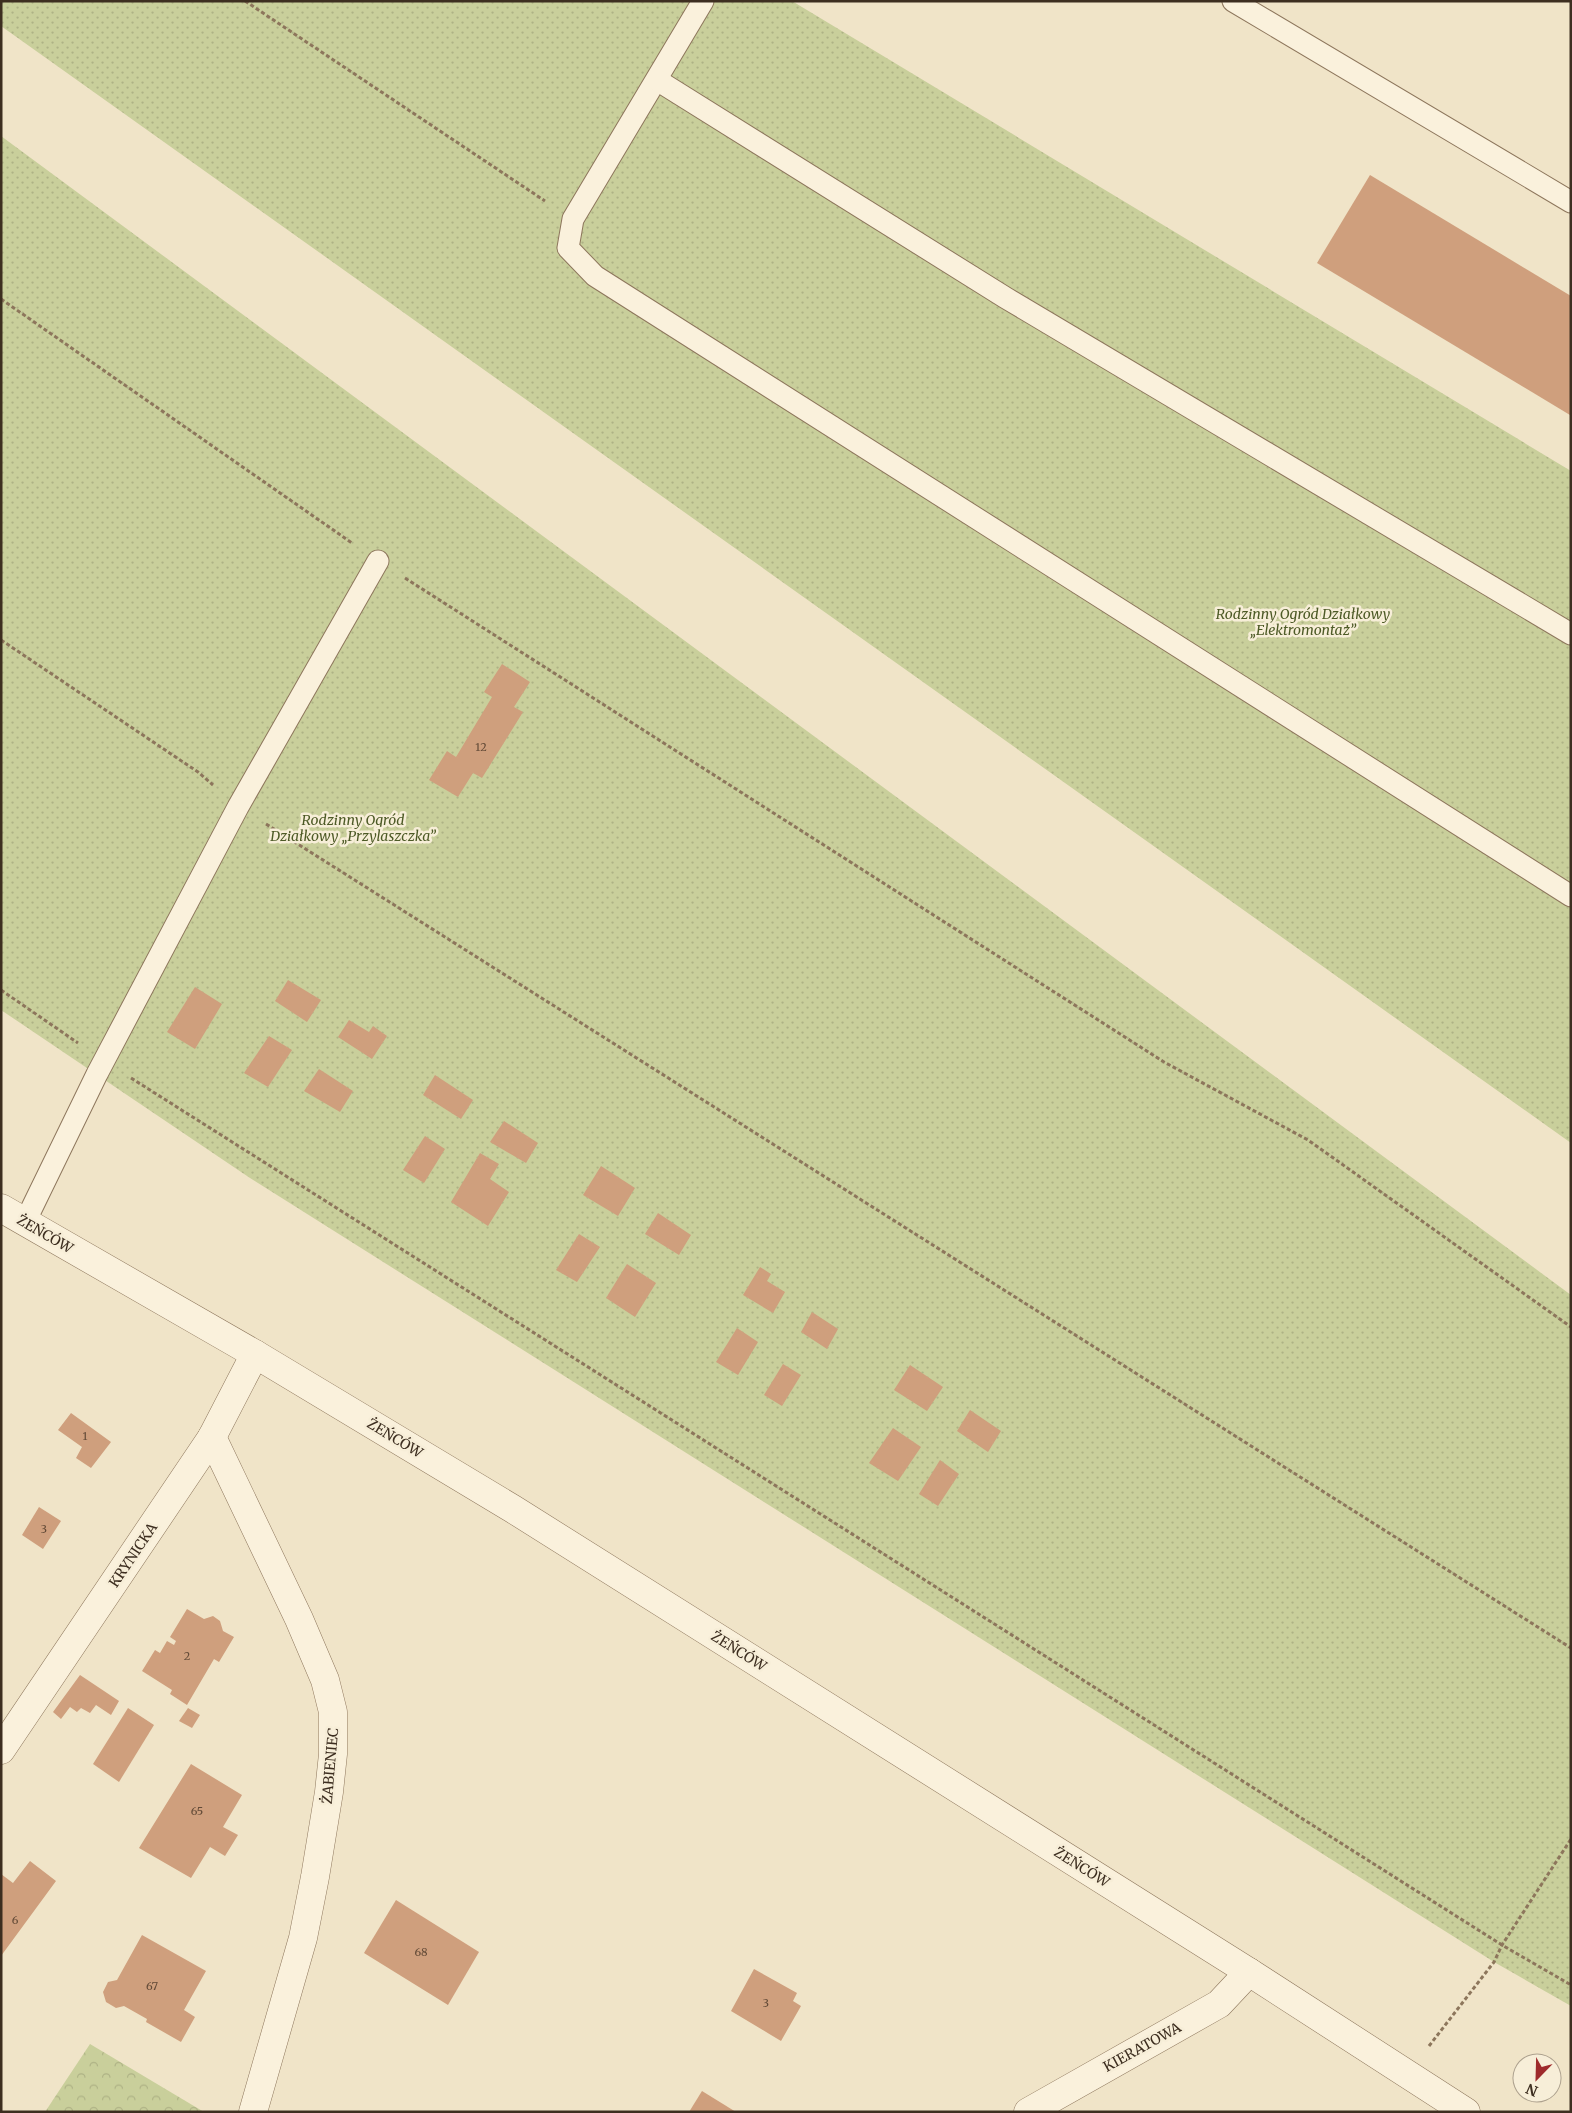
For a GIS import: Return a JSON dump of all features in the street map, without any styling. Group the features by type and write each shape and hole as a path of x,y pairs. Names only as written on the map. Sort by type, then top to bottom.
{"street":[{"name":"ŻEŃCÓW","path":"1,1208 255,1354 521,1514 1249,1972 1464,2111"},
{"name":"KRYNICKA","path":"1,1750 212,1437 255,1354"},
{"name":"ŻABIENIEC","path":"212,1437 299,1619 325,1680 333,1712 334,1734 331,1773 315,1877 298,1955 254,2112"},
{"name":"KIERATOWA","path":"1028,2112 1219,2004 1249,1972"}],"lane":[{"path":"703,1 573,219 568,248 595,276 1571,896"},
{"path":"1233,1 1571,202"},
{"path":"657,80 1006,298 1571,634"},
{"path":"25,1222 104,1060 238,807 378,561"}],"path":[{"path":"245,1 573,219"},
{"path":"1,300 378,561 1164,1062 1308,1140 1571,1327"},
{"path":"1,640 198,772 238,807 1571,1648"},
{"path":"1,990 104,1060 1502,1945 1571,1986"},
{"path":"1407,2074 1494,1962 1502,1945 1571,1839"}],"green space":[{"name":"Rodzinny Ogród Działkowy „Elektromontaż”","path":"1,1 792,1 1571,471 1571,1143 1,26"},
{"name":"Rodzinny Ogród Działkowy „Przylaszczka”","path":"1,136 1571,1295 1571,2006 1494,1962 250,1178 1,1010"},
{"path":"90,2044 204,2112 45,2112"}],"building":[{"path":"1370,175 1571,296 1570,415 1317,263"},
{"path":"502,664 530,682 514,707 523,712 482,778 473,773 458,797 429,780 447,751 456,757 492,697 484,692"},
{"path":"288,980 321,1000 307,1022 275,1001"},
{"path":"195,987 222,1004 195,1049 167,1032"},
{"path":"349,1020 369,1032 373,1026 387,1036 372,1059 338,1037"},
{"path":"269,1036 292,1050 268,1087 244,1073"},
{"path":"319,1069 353,1091 340,1112 304,1091"},
{"path":"435,1075 473,1100 461,1119 423,1095"},
{"path":"504,1121 538,1143 526,1163 490,1142"},
{"path":"425,1136 445,1149 424,1183 403,1170"},
{"path":"480,1153 499,1164 490,1179 509,1192 488,1226 451,1202"},
{"path":"601,1166 635,1188 618,1216 583,1195"},
{"path":"658,1213 691,1235 679,1255 645,1234"},
{"path":"579,1234 600,1247 577,1282 556,1270"},
{"path":"627,1264 656,1283 635,1317 606,1298"},
{"path":"760,1267 771,1274 767,1281 785,1292 773,1313 743,1295"},
{"path":"812,1312 838,1329 827,1349 801,1332"},
{"path":"737,1328 758,1342 738,1375 716,1362"},
{"path":"783,1364 801,1375 782,1406 764,1395"},
{"path":"910,1365 943,1387 927,1411 894,1390"},
{"path":"970,1410 1001,1431 988,1452 957,1431"},
{"path":"71,1413 111,1442 91,1468 76,1458 82,1447 58,1430"},
{"path":"893,1428 921,1447 898,1481 869,1463"},
{"path":"940,1460 959,1474 938,1506 919,1494"},
{"path":"39,1507 61,1521 43,1549 22,1535"},
{"path":"187,1609 204,1619 213,1616 220,1621 223,1631 234,1637 219,1662 214,1659 187,1705 170,1694 172,1690 142,1671 155,1650 160,1653 167,1641 174,1645 176,1641 170,1637"},
{"path":"80,1675 119,1701 111,1715 96,1705 90,1713 81,1708 77,1712 70,1707 61,1719 53,1712"},
{"path":"128,1708 154,1725 119,1782 93,1764"},
{"path":"188,1708 200,1715 192,1728 179,1721"},
{"path":"191,1764 242,1795 223,1827 238,1835 225,1856 210,1847 191,1878 139,1848"},
{"path":"30,1861 56,1881 1,1956 1,1874 13,1883"},
{"path":"396,1900 479,1952 448,2005 364,1953"},
{"path":"142,1935 206,1971 184,2010 195,2017 181,2042 146,2022 147,2019 124,2006 116,2008 106,2002 103,1992 108,1982 117,1980"},
{"path":"754,1969 797,1993 793,2001 801,2006 781,2041 731,2011"},
{"path":"702,2091 736,2112 689,2112"}]}
